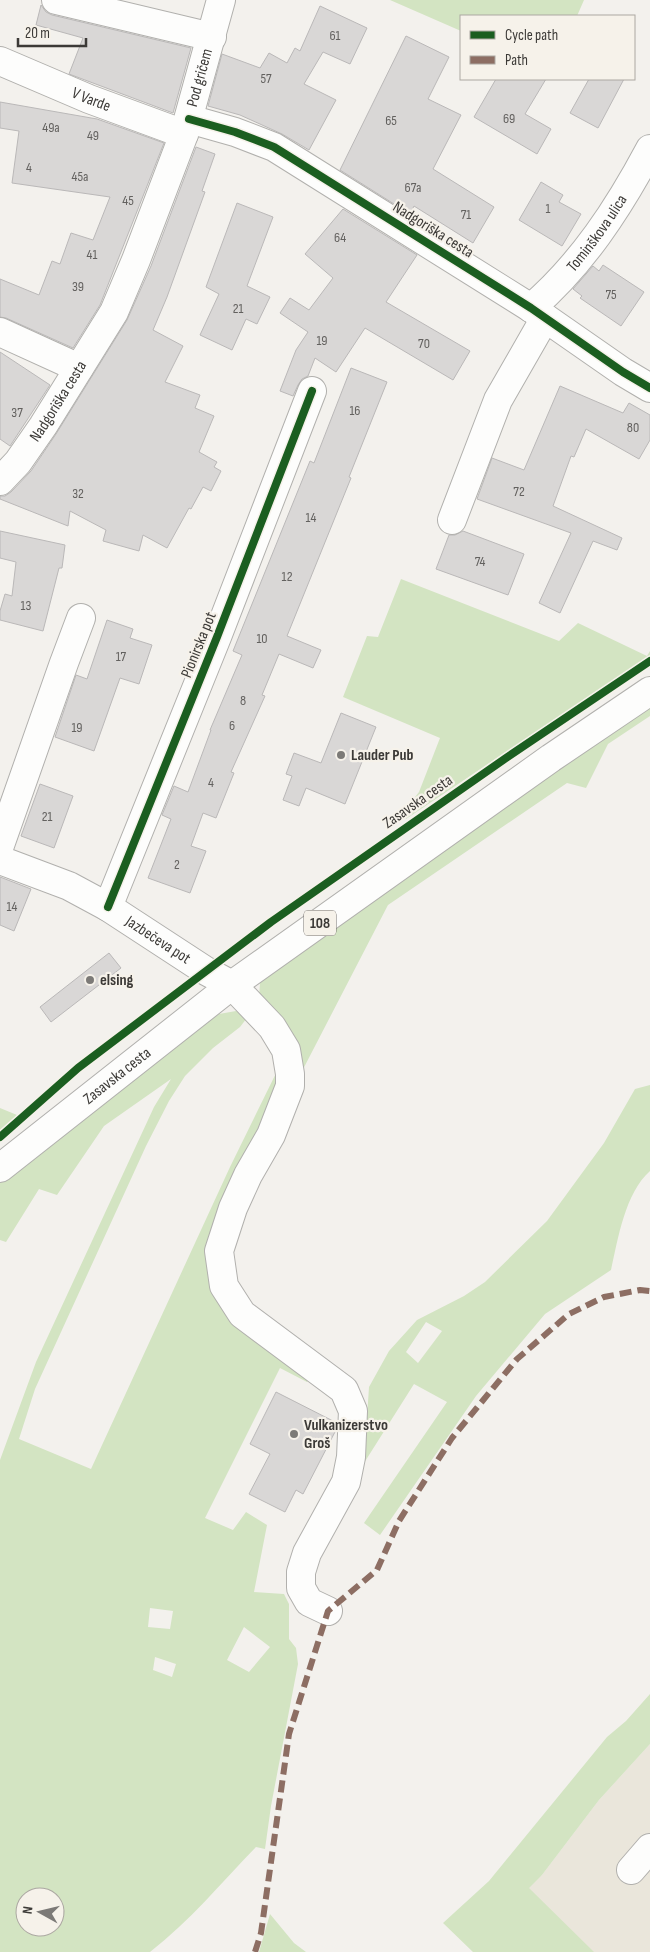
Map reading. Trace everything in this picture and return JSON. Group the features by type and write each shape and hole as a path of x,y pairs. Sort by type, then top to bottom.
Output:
{"street":[{"name":"Pod gričem","path":"56,0 212,37"},
{"name":"Pod gričem","path":"187,126 222,0"},
{"name":"V Varde","path":"0,61 89,99 187,126"},
{"name":"Nadgoriška cesta","path":"0,481 18,462 43,426 114,312 187,126 235,132 274,147 538,313 623,372 650,388"},
{"name":"Tominškova ulica","path":"538,313 556,287 587,251 628,191 650,149"},
{"path":"452,520 498,400 538,313"},
{"path":"0,332 79,368"},
{"name":"Pionirska pot","path":"108,908 312,392"},
{"path":"0,844 61,671 82,618"},
{"name":"Zasavska cesta","path":"0,1168 232,985 551,758 650,691"},
{"name":"Jazbečeva pot","path":"0,860 69,886 108,908 206,971 232,985 272,1027 286,1050 290,1086 271,1135 248,1175 224,1230 219,1251 224,1286 242,1314 344,1390 354,1411 351,1457 346,1482 307,1553 301,1572 301,1588 309,1602 328,1611"},
{"path":"631,1870 650,1848"}],"shaded area":[{"path":"650,1744 650,1952 593,1952 528,1888 542,1875 599,1800"}],"green space":[{"path":"390,0 584,0 577,15 460,15 460,31"},
{"path":"401,579 559,641 578,623 647,656 650,651 650,655 406,819 398,819 419,792 440,738 343,697 367,636 378,637"},
{"path":"650,705 650,716 608,744 586,788 567,783 388,905 299,1077 259,998 260,983 269,972"},
{"path":"236,1011 250,1014 240,1027 213,1048 185,1076 169,1101 146,1146 35,1389 19,1439 91,1469 230,1167 283,1059 284,1067 214,1263 309,1379 307,1382 280,1368 205,1518 233,1530 246,1512 267,1525 254,1592 284,1594 289,1604 289,1639 296,1648 298,1664 271,1806 265,1849 256,1847 192,1915 150,1952 0,1952 0,1460 36,1362 154,1107 171,1079 104,1126 57,1195 39,1189 6,1242 0,1240 0,1183 194,1030 219,1014","holes":["150,1608 173,1611 170,1629 148,1627","244,1627 270,1647 249,1672 227,1660","155,1657 176,1664 172,1677 153,1670"]},
{"path":"650,1085 650,1171 634,1191 624,1217 611,1270 545,1314 476,1396 380,1535 364,1523 447,1402 414,1384 364,1463 369,1387 389,1351 417,1320 464,1296 485,1282 547,1221 604,1143 635,1089","holes":["426,1322 442,1331 418,1363 406,1352"]},
{"path":"0,1108 17,1115 0,1130"},
{"path":"650,1694 650,1744 599,1800 542,1875 529,1888 594,1952 473,1952 443,1923 489,1881 607,1737 626,1721"},
{"path":"270,1914 294,1943 306,1952 259,1952"}],"building":[{"path":"41,5 46,12 52,15 191,48 173,113 69,74 83,38 36,25"},
{"path":"320,6 367,28 350,64 323,52 304,84 336,100 309,150 282,134 240,115 208,106 222,54 260,68 269,53 287,63 295,48 300,51"},
{"path":"406,36 449,57 428,99 461,115 433,169 494,207 473,243 414,206 410,214 340,170"},
{"path":"495,80 545,80 525,114 551,129 537,154 474,117"},
{"path":"588,80 623,80 598,128 570,113"},
{"path":"0,102 97,119 164,143 100,305 73,348 0,317 0,279 39,295 52,261 60,264 71,233 93,240 110,197 12,183 19,131 0,128"},
{"path":"196,147 215,154 202,191 205,192 153,330 183,346 165,382 200,395 195,408 214,416 199,452 217,462 214,467 221,471 211,491 203,487 167,548 143,535 139,551 103,541 106,530 70,511 68,526 0,499 0,496 5,496 11,492 31,471 127,320 151,266"},
{"path":"541,182 563,195 559,202 581,214 562,246 519,220"},
{"path":"237,203 273,217 247,286 270,297 257,324 246,319 232,350 200,335 219,294 206,287"},
{"path":"343,209 417,255 386,302 470,351 453,380 365,328 336,372 315,358 308,376 302,379 293,396 280,391 296,350 308,332 280,313 290,298 309,310 333,278 305,254"},
{"path":"603,265 644,292 621,326 580,298 582,296 573,289 593,266 599,271"},
{"path":"0,352 50,385 10,446 0,439"},
{"path":"351,368 387,382 349,477 351,478 287,636 321,650 313,668 279,654 262,695 265,696 231,772 234,773 216,818 203,813 191,846 206,851 190,893 148,878 171,819 162,815 174,786 188,792 210,730 242,655 233,651 310,461 314,463"},
{"path":"560,386 623,413 629,403 650,415 650,440 639,459 586,429 574,457 571,456 553,506 622,538 617,550 593,541 560,613 539,603 571,533 477,499 492,458 524,470"},
{"path":"0,531 65,545 62,568 59,568 43,631 0,620 0,611 5,594 12,596 16,562 0,558"},
{"path":"463,531 524,554 508,595 436,569 449,535 455,535"},
{"path":"107,620 133,629 130,638 152,645 139,684 120,678 94,751 55,737 76,675 87,679"},
{"name":"Lauder Pub","path":"341,713 376,727 345,804 306,788 299,806 283,800 292,776 286,774 294,753 321,763"},
{"path":"40,784 73,796 54,848 21,836"},
{"path":"0,877 31,889 14,931 0,925"},
{"name":"elsing","path":"109,953 121,968 51,1022 40,1007"},
{"name":"Vulkanizerstvo Groš","path":"276,1392 337,1423 337,1428 303,1494 296,1490 285,1512 249,1494 270,1454 250,1444"}],"marked path":[{"path":"255,1952 261,1933 289,1734 328,1611 377,1570 399,1521 452,1438 517,1359 569,1314 604,1297 640,1290 650,1291"}],"cycle path":[{"path":"189,119 235,132 274,147 531,308 623,372 650,388"},
{"path":"108,907 217,637 312,391"},
{"path":"0,1137 78,1068 271,922 506,758 650,661"}],"place":[{"name":"Lauder Pub","path":"341,755"},
{"name":"elsing","path":"90,980"},
{"name":"Vulkanizerstvo Groš","path":"294,1434"}]}
